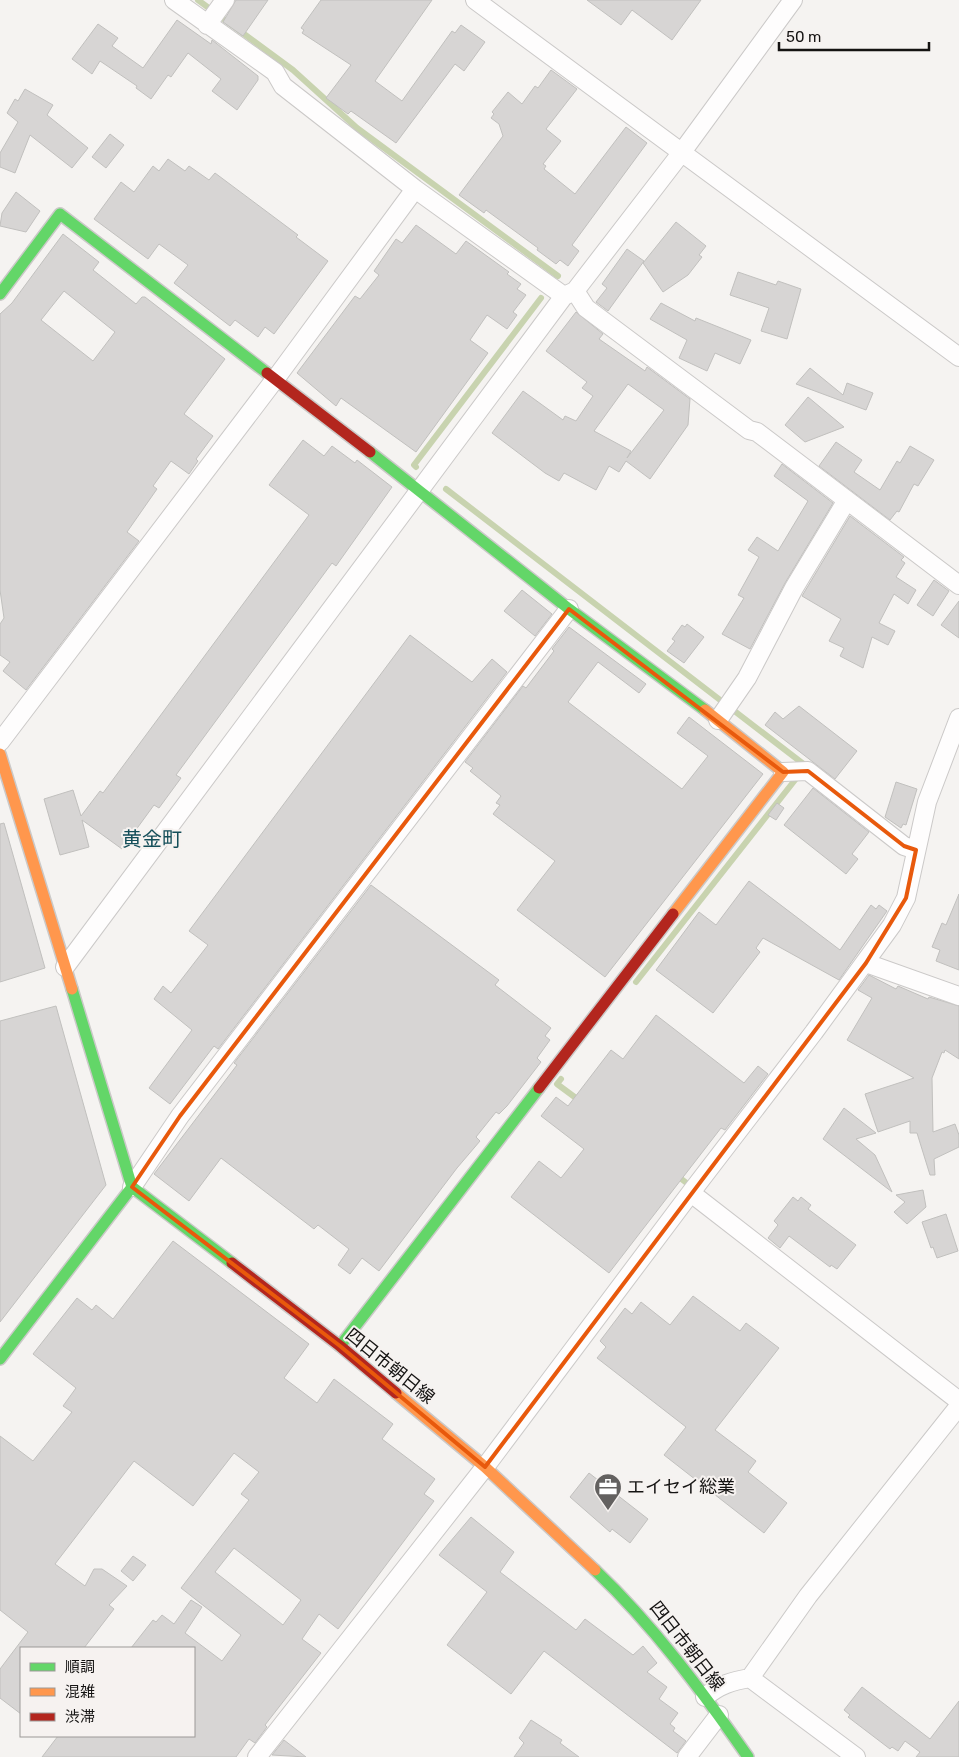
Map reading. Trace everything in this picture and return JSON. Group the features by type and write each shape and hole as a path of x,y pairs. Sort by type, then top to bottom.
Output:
{"street":[{"path":"174,0 216,13 275,72 283,86 415,189 570,294 586,308 959,585"},
{"path":"475,0 959,357"},
{"path":"65,967 570,294 682,152 793,0"},
{"path":"0,742 276,378 415,189"},
{"path":"0,294 60,214 276,378 568,609 724,711 794,771 904,846 916,850"},
{"path":"724,711 746,678 794,588 847,500"},
{"path":"0,1359 132,1187 180,1116 568,609"},
{"path":"257,1757 486,1467 866,963 892,925 906,898 927,802 959,718"},
{"path":"0,754 2,772 65,967 132,1187"},
{"path":"340,1346 794,771"},
{"path":"866,963 959,996"},
{"name":"四日市朝日線","path":"132,1187 340,1346 486,1467 631,1604 719,1715 748,1757"},
{"path":"694,1189 959,1401"},
{"path":"705,1697 723,1685 750,1678 808,1596 959,1406"},
{"path":"750,1678 856,1757"},
{"path":"687,1757 719,1715"}],"highlighted area":[{"path":"569,609 783,772 808,771 904,846 916,850 906,898 866,963 485,1467 340,1346 132,1187 180,1116"}],"building":[{"path":"236,0 268,0 243,36 223,22"},
{"path":"321,0 432,0 375,81 402,101 452,31 455,33 461,25 485,42 464,71 455,64 396,143 351,111 348,114 326,98 351,65 302,33 304,30 301,28"},
{"path":"587,0 701,0 672,40 632,10 621,25"},
{"path":"177,20 211,44 212,40 258,76 258,80 237,110 212,91 221,79 188,53 171,77 168,75 151,99 136,88 137,86 100,61 92,74 72,59 98,24 118,38 112,46 143,68"},
{"path":"551,70 577,89 546,129 561,141 543,164 546,166 544,169 575,194 626,127 647,143 572,245 579,251 568,266 560,260 556,264 537,250 538,248 486,210 484,213 459,195 503,136 499,124 491,118 494,114 492,112 508,92 522,104 535,86 538,88"},
{"path":"25,89 53,105 47,115 88,148 72,168 30,135 15,173 0,167 0,153 18,122 7,113 15,99 18,101"},
{"path":"110,134 124,145 106,168 92,157"},
{"path":"168,159 185,171 189,166 209,180 215,173 298,235 296,237 328,261 274,334 265,327 258,337 235,320 230,326 174,283 188,265 159,244 148,259 94,219 121,182 134,192 153,166 159,171"},
{"path":"16,192 40,211 26,232 0,226 2,213"},
{"path":"676,222 706,246 699,255 702,257 688,275 663,292 643,263"},
{"path":"416,225 456,254 466,241 509,272 507,274 521,284 517,289 526,295 513,312 517,315 507,329 487,315 470,340 488,353 416,452 341,398 336,406 297,373 355,296 360,299 379,275 374,271 396,239 402,243"},
{"path":"63,234 99,262 93,270 136,304 142,297 145,297 225,359 184,414 213,436 196,459 198,461 189,474 171,461 153,486 157,489 127,532 139,541 26,690 3,671 10,662 0,655 0,624 4,618 0,590 0,314 12,303","holes":["64,291 115,332 93,361 41,320"]},
{"path":"627,249 644,261 608,311 596,302 607,288 602,284"},
{"path":"738,272 776,285 778,281 801,289 787,339 761,331 769,308 730,295"},
{"path":"661,303 695,321 696,318 751,340 740,364 715,353 707,371 679,358 687,340 650,319"},
{"path":"576,312 603,334 599,339 645,371 647,367 690,399 688,425 650,479 626,461 619,472 609,466 596,490 564,473 559,481 545,473 492,433 523,391 563,420 565,416 576,421 593,396 582,388 587,382 546,351","holes":["628,384 664,410 627,458 631,451 594,431"]},
{"path":"810,368 843,395 847,383 873,393 866,410 796,384"},
{"path":"808,397 844,427 805,442 785,425"},
{"path":"303,440 324,456 332,446 355,463 357,460 392,487 336,566 332,563 176,775 181,778 159,808 154,805 122,849 82,820 89,847 60,855 44,799 73,790 81,816 100,791 103,793 309,515 269,485"},
{"path":"836,442 862,460 854,472 880,490 897,461 900,463 910,446 934,460 918,486 914,484 899,512 897,511 890,520 819,466"},
{"path":"782,464 833,503 785,583 750,649 722,634 744,598 738,595 759,557 748,550 757,537 778,551 808,501 774,476"},
{"path":"850,516 904,557 901,560 905,563 896,577 916,590 908,604 894,594 879,623 895,631 888,645 872,637 863,668 840,656 844,648 829,641 841,619 802,596"},
{"path":"934,580 949,591 933,616 917,605"},
{"path":"522,590 552,614 535,636 504,611"},
{"path":"959,601 959,638 941,625"},
{"path":"687,624 704,637 684,663 667,651 675,641 672,639 682,625 685,627"},
{"path":"569,627 646,684 639,693 598,662 568,702 682,789 708,756 677,733 689,717 763,774 605,977 517,910 555,861 493,814 500,805 496,803 501,796 470,771 473,768 465,762 523,686 526,688 554,651 552,649"},
{"path":"410,635 472,682 492,659 507,672 218,1049 214,1046 170,1104 149,1088 192,1030 154,999 163,986 171,993 208,945 189,931"},
{"path":"799,706 857,751 835,779 765,725 775,712 783,719"},
{"path":"896,782 917,789 906,825 903,824 901,828 885,817"},
{"path":"813,788 869,832 852,854 858,859 846,874 784,825"},
{"path":"777,803 784,808 776,820 768,815"},
{"path":"4,823 45,968 0,982 0,824"},
{"path":"749,881 840,950 871,905 876,909 879,905 887,911 839,980 763,938 756,948 760,952 713,1013 656,970 699,912 716,925"},
{"path":"371,885 499,980 495,985 551,1028 545,1036 550,1040 537,1058 541,1062 507,1106 499,1114 496,1112 476,1137 480,1141 457,1168 379,1271 362,1258 350,1274 338,1265 349,1249 318,1225 314,1229 221,1158 189,1201 154,1174 237,1065 234,1063"},
{"path":"959,894 959,970 936,961 940,950 932,947 942,923 946,925"},
{"path":"869,975 896,989 898,986 928,999 929,997 959,1006 959,1059 945,1050 944,1053 942,1052 932,1078 933,1132 955,1124 959,1135 959,1147 934,1159 935,1175 930,1175 917,1133 910,1133 910,1121 878,1132 865,1094 914,1078 847,1040 872,998 858,990"},
{"path":"56,1006 106,1185 0,1322 0,1021"},
{"path":"656,1015 744,1083 758,1066 768,1074 725,1130 721,1128 609,1273 511,1197 539,1161 561,1178 584,1149 541,1116 556,1097 568,1106 611,1050 623,1059"},
{"path":"844,1108 876,1133 856,1139 875,1155 892,1192 823,1139"},
{"path":"923,1190 926,1207 907,1224 894,1212 905,1202 896,1195"},
{"path":"793,1197 798,1201 801,1197 811,1205 808,1209 856,1245 837,1269 831,1265 830,1267 789,1236 780,1248 768,1238 778,1225 774,1221"},
{"path":"946,1214 958,1251 937,1258 933,1247 931,1248 922,1222"},
{"path":"173,1241 309,1344 284,1378 317,1403 334,1379 393,1424 382,1439 435,1479 424,1494 434,1501 338,1629 319,1614 302,1639 321,1653 265,1725 267,1727 255,1743 249,1739 236,1757 42,1757 57,1737 195,1737 195,1647 132,1647 153,1620 156,1622 162,1615 174,1624 191,1600 202,1607 185,1633 222,1661 241,1635 181,1588 249,1500 241,1494 259,1472 234,1453 193,1506 134,1461 55,1564 85,1586 94,1569 102,1569 127,1586 109,1605 114,1609 85,1647 20,1647 20,1713 0,1698 0,1669 28,1632 0,1610 0,1436 33,1461 72,1412 63,1406 76,1388 33,1354 77,1298 92,1310 96,1305 113,1319","holes":["234,1548 301,1600 283,1625 215,1572"]},
{"path":"693,1296 740,1331 746,1323 779,1348 715,1430 756,1461 748,1472 787,1503 764,1533 664,1455 686,1427 597,1358 606,1347 600,1341 625,1308 632,1314 641,1302 670,1325"},
{"path":"589,1473 648,1519 630,1543 612,1529 610,1532 570,1497"},
{"path":"471,1517 514,1552 500,1572 576,1630 585,1619 633,1655 643,1646 657,1663 647,1672 667,1687 659,1699 678,1713 670,1724 675,1728 673,1731 686,1741 677,1753 544,1651 511,1694 447,1645 487,1592 439,1555"},
{"path":"133,1556 146,1565 133,1581 121,1571"},
{"path":"862,1687 930,1739 959,1701 959,1757 916,1757 920,1752 905,1741 898,1751 892,1747 890,1749 848,1717 850,1715 844,1710"},
{"path":"531,1720 562,1740 560,1743 579,1757 514,1757 524,1743 519,1738"},
{"path":"284,1740 306,1757 272,1755"}],"waterway":[{"path":"198,0 293,70 357,128 558,276"},
{"path":"416,467 414,465 541,298"},
{"path":"446,489 806,766 636,982"},
{"path":"561,1079 557,1084 580,1101"},
{"path":"675,1174 693,1188"}],"traffic: fast":[{"path":"0,294 60,214 267,373"},
{"path":"370,452 569,609 705,710"},
{"path":"72,989 132,1187"},
{"path":"340,1346 539,1088"},
{"path":"0,1359 132,1187 232,1263"},
{"path":"595,1570 637,1613 676,1659 748,1757"}],"traffic: slow":[{"path":"673,914 783,772 705,710"},
{"path":"0,754 72,989"},
{"path":"396,1393 485,1467 595,1570"}],"traffic: jam":[{"path":"267,373 370,452"},
{"path":"539,1088 673,914"},
{"path":"232,1263 340,1346 396,1393"}],"place":[{"name":"エイセイ総業","path":"608,1511"}],"district":[{"name":"黄金町","path":"152,839"}]}
